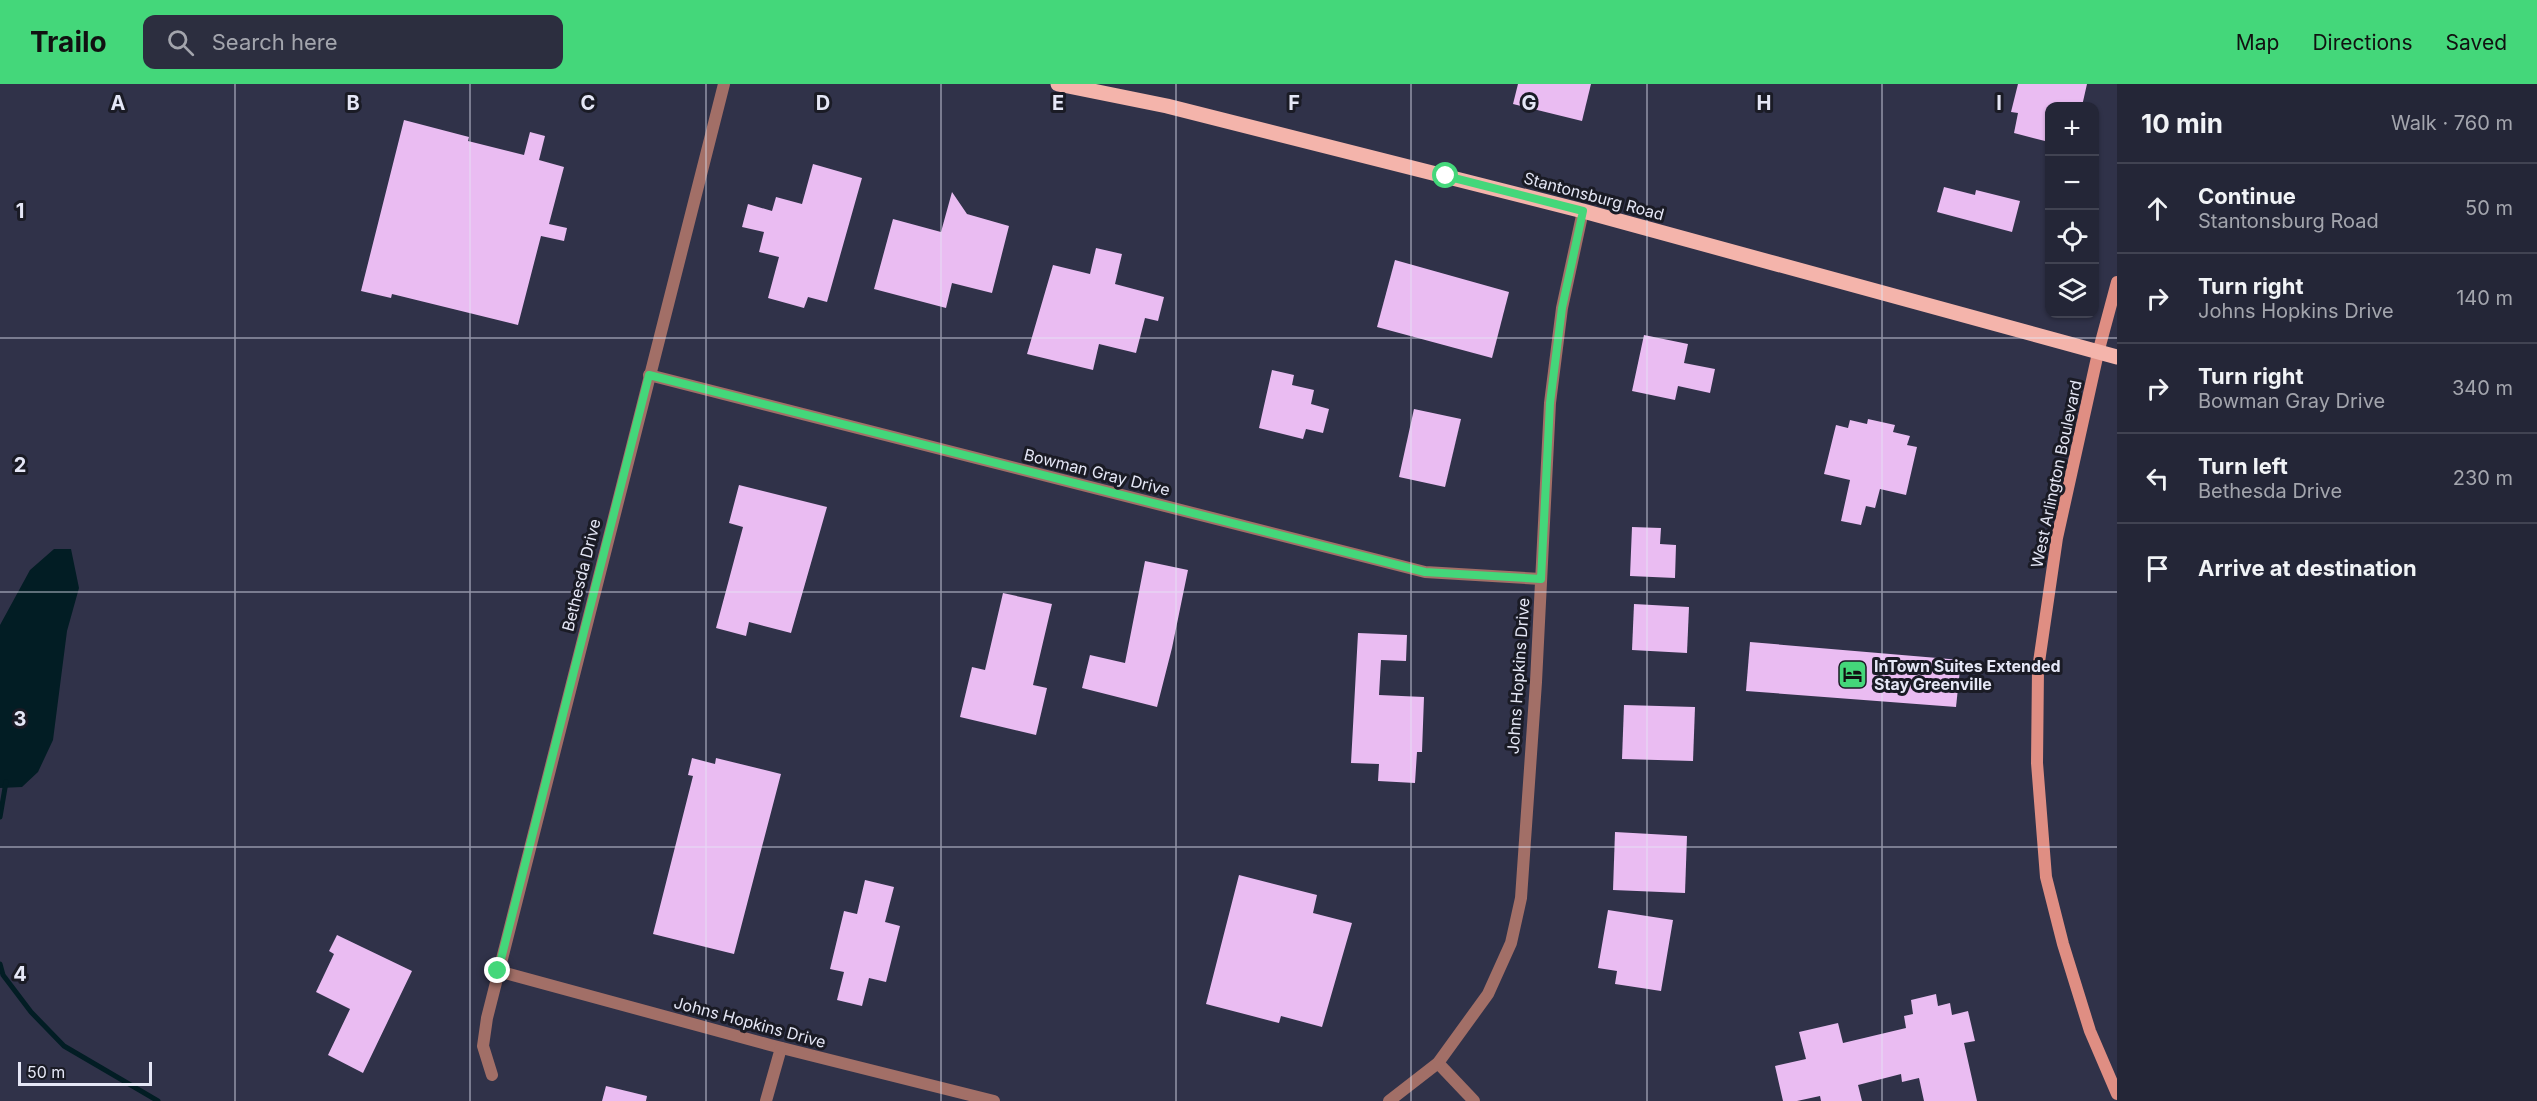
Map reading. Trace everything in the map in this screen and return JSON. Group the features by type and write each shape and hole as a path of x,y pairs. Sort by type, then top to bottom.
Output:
{"main road":[{"name":"Stantonsburg Road","path":"1058,84 1167,106 1583,211 2117,357"},
{"name":"West Arlington Boulevard","path":"2117,282 2098,353 2057,538 2038,669 2037,763 2049,887 2063,944 2090,1031 2117,1094"}],"street":[{"name":"Bethesda Drive","path":"492,1075 483,1046 498,971 724,84"},
{"name":"Johns Hopkins Drive","path":"1389,1101 1438,1063 1488,994 1511,943 1521,898 1550,403 1562,308 1583,211"},
{"name":"Bowman Gray Drive","path":"649,375 1425,572 1541,579"},
{"name":"Johns Hopkins Drive","path":"498,971 781,1048 994,1101"},
{"path":"766,1101 781,1048"},
{"path":"1438,1063 1474,1101"}],"water":[{"path":"54,549 71,549 79,588 67,631 53,740 38,772 22,787 0,788 0,625 30,570"}],"building":[{"path":"1518,84 1591,84 1582,121 1513,104"},
{"path":"2018,84 2087,84 2083,102 2045,102 2045,141 2014,133 2018,113 2011,112"},
{"path":"404,120 469,137 468,141 524,155 530,132 545,136 539,160 564,167 549,224 567,228 564,241 541,236 518,325 392,294 391,298 361,291"},
{"path":"813,164 862,178 827,302 808,297 804,308 768,298 779,257 759,252 764,232 742,227 748,204 772,211 776,197 802,204"},
{"path":"1944,187 1975,195 1976,190 2020,201 2012,232 1937,212"},
{"path":"952,192 967,214 1009,226 992,293 952,283 946,308 874,289 893,219 941,232"},
{"path":"1096,248 1122,254 1115,284 1164,297 1158,321 1145,318 1136,353 1099,344 1093,370 1027,354 1053,265 1090,274"},
{"path":"1395,260 1509,292 1492,358 1377,327"},
{"path":"1644,335 1688,344 1684,363 1715,369 1710,393 1678,386 1675,400 1632,391"},
{"path":"1272,370 1294,375 1292,385 1314,390 1311,404 1329,409 1323,433 1306,429 1303,439 1259,428"},
{"path":"1414,409 1461,419 1445,487 1399,477"},
{"path":"1868,419 1895,425 1893,432 1910,436 1907,445 1917,447 1906,495 1880,489 1875,508 1866,506 1861,525 1841,521 1850,480 1824,474 1836,425 1848,428 1850,420 1867,424"},
{"path":"739,485 827,507 791,633 749,622 746,636 716,628 743,527 729,523"},
{"path":"1632,527 1661,528 1660,544 1676,545 1675,578 1630,576"},
{"path":"1145,561 1188,570 1157,707 1082,688 1090,655 1125,663"},
{"path":"1003,593 1052,604 1033,685 1047,688 1036,735 960,717 972,667 985,670"},
{"path":"1634,604 1689,607 1687,653 1632,650"},
{"path":"1358,633 1407,635 1406,661 1381,660 1379,695 1424,697 1422,752 1417,752 1415,783 1378,781 1379,764 1351,763"},
{"name":"InTown Suites Extended Stay Greenville","path":"1750,642 1961,660 1956,707 1746,691"},
{"path":"1624,705 1695,707 1693,761 1622,759"},
{"path":"692,758 715,764 716,758 781,774 734,954 653,934 693,776 688,775"},
{"path":"1615,832 1687,836 1685,893 1613,890"},
{"path":"1239,875 1317,895 1313,913 1352,923 1322,1027 1281,1016 1279,1023 1206,1004"},
{"path":"865,880 894,887 885,922 900,926 886,982 869,978 862,1006 837,1000 844,972 830,969 844,911 857,914"},
{"path":"1608,910 1673,920 1661,991 1615,984 1617,971 1598,968"},
{"path":"337,935 412,971 363,1073 328,1055 350,1009 316,992 334,954 329,951"},
{"path":"1936,994 1938,1006 1950,1003 1952,1015 1968,1011 1975,1041 1964,1043 1977,1101 1924,1101 1919,1078 1902,1082 1901,1074 1858,1085 1862,1101 1821,1101 1820,1096 1797,1101 1783,1101 1775,1066 1806,1059 1799,1032 1838,1023 1843,1043 1906,1028 1904,1016 1913,1014 1911,1000"},
{"path":"606,1086 647,1096 646,1101 602,1101"}],"waterway":[{"path":"0,817 6,782"},
{"path":"0,964 3,975 31,1012 64,1046 158,1101"}],"place":[{"name":"InTown Suites Extended Stay Greenville","path":"1853,675"}],"route":[{"path":"498,971 649,375 1425,572 1541,579 1550,403 1562,308 1583,211 1446,176"}]}
